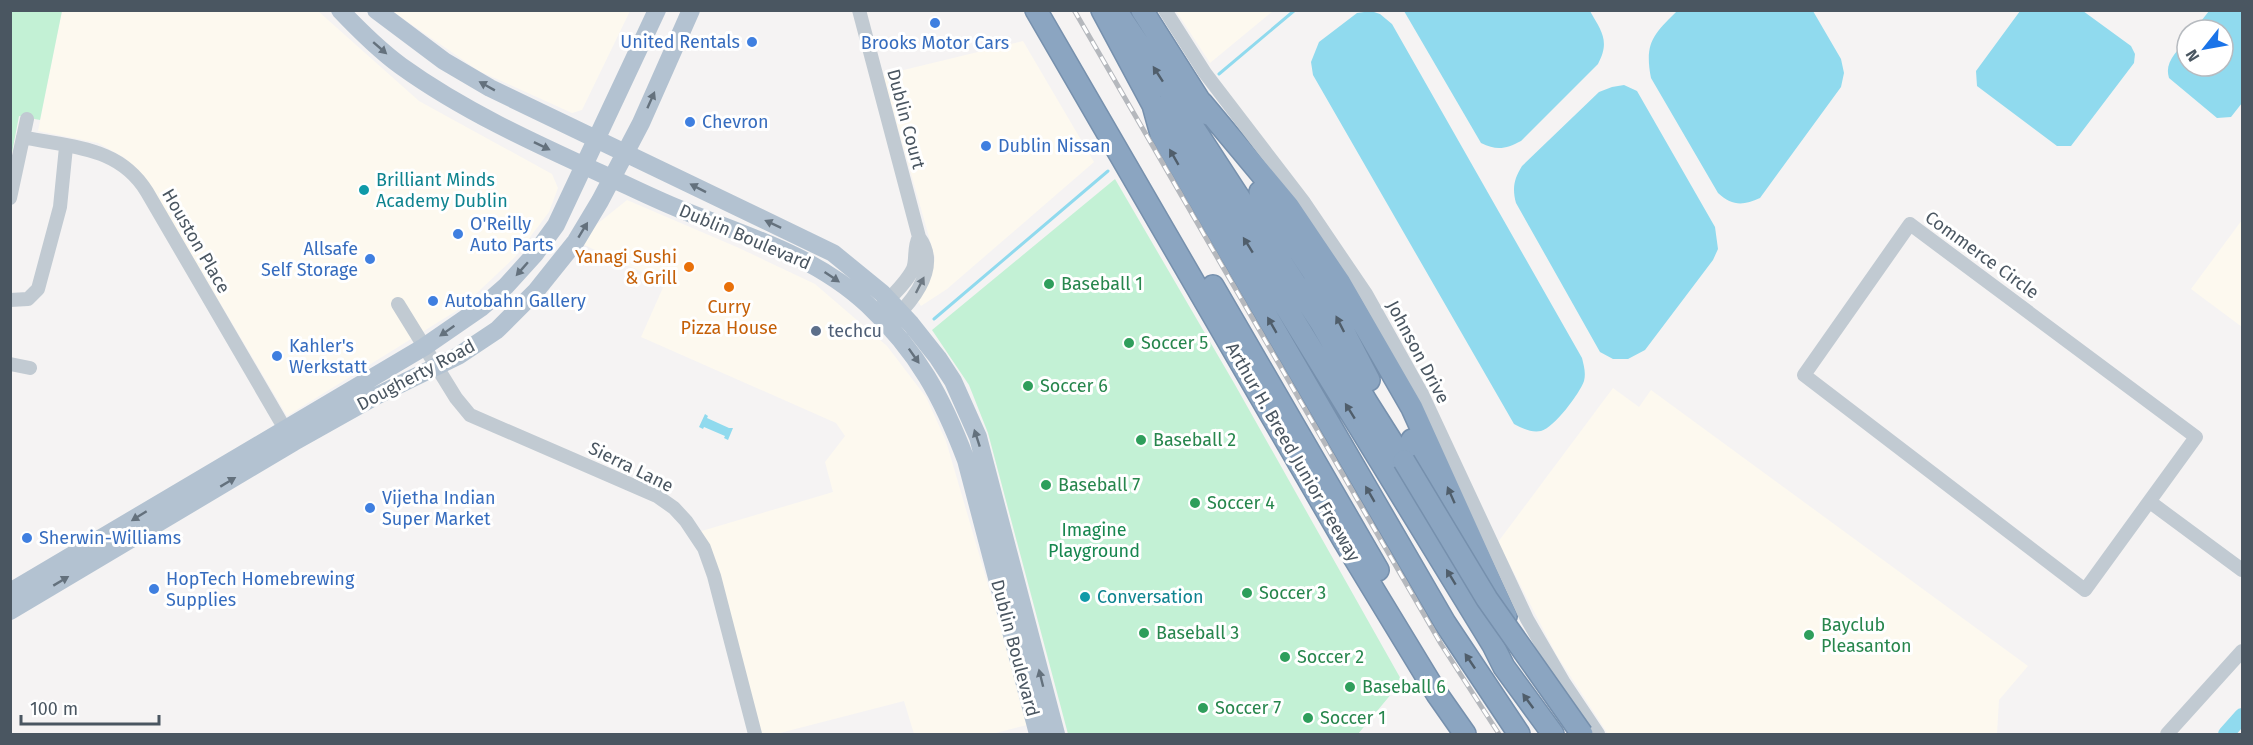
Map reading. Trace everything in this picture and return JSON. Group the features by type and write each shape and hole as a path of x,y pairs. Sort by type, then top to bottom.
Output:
{"highway":[{"name":"Arthur H. Breed Junior Freeway","path":"1036,10 1344,541 1437,694 1465,735"},
{"path":"1053,10 1406,619 1477,735"},
{"path":"1102,10 1153,105 1161,134 1445,623 1519,735"},
{"path":"1113,10 1146,55 1371,398"},
{"path":"1142,10 1314,272 1371,398 1404,461 1487,599 1582,735"},
{"path":"1202,103 1273,188 1314,242 1387,367 1399,383 1510,625 1530,665 1573,735"},
{"path":"1153,105 1175,126 1497,645"},
{"path":"1387,367 1432,492 1497,645 1504,667 1552,735"},
{"path":"1437,694 1439,707 1454,735"}],"main road":[{"name":"Dublin Boulevard","path":"340,10 399,64 447,97 585,166 685,212 784,250 888,312 938,358 962,399 978,437 1056,735"},
{"name":"Dublin Boulevard","path":"376,10 444,61 482,83 833,253 864,277 934,385 951,419 972,483 1038,735"},
{"name":"Dougherty Road","path":"10,592 424,347 494,297 516,275 556,225 598,140 657,10"},
{"name":"Dougherty Road","path":"10,611 376,396 458,356 484,339 513,315 576,241 626,152 691,10"},
{"path":"308,435 317,421 335,410 341,395"},
{"path":"156,525 170,507 199,490 202,478"},
{"path":"972,483 983,486 997,540 1006,543"}],"street":[{"name":"Dublin Court","path":"859,10 919,237 915,245 914,268 899,288 888,312"},
{"name":"Johnson Drive","path":"1165,10 1235,114 1304,201 1366,294 1422,394 1527,619 1564,683 1598,735"},
{"path":"10,198 27,119"},
{"name":"Houston Place","path":"23,137 106,155 131,171 142,185 285,429"},
{"path":"10,300 28,299 38,289 60,207 66,147"},
{"name":"Commerce Circle","path":"1910,224 2196,437 2150,502 2085,590 1804,375 1910,224"},
{"name":"Sierra Lane","path":"398,304 456,398 470,415 657,496 674,508 686,521 704,548 714,576 755,735"},
{"path":"10,364 30,368"},
{"path":"2150,502 2242,570"},
{"path":"2167,735 2242,651"}],"shaded area":[{"path":"62,11 318,11 419,101 552,174 558,188 549,212 515,257 461,308 287,416 164,208 125,158 98,143 38,131"},
{"path":"392,11 630,11 582,110 572,113 479,71"},
{"path":"1176,11 1273,11 1210,63"},
{"name":"Dublin Nissan","path":"1023,41 1094,162 947,289 921,306 917,300 935,258 883,75"},
{"path":"627,200 739,248 815,284 887,346 926,397 946,441 996,612 1035,723 992,734 914,734 904,701 776,734 755,734 695,533 833,492 825,462 845,436 836,423 641,337 665,283 576,241"},
{"path":"2242,220 2242,327 2191,289"},
{"path":"1613,388 1639,407 1651,390 2028,666 1999,700 1997,734 1608,734 1556,654 1498,542"}],"green space":[{"path":"11,11 62,11 40,120 19,116 11,158"},
{"name":"Imagine Playground","path":"1115,179 1234,383 1402,681 1358,734 1068,734 988,433 969,385 932,330"}],"water":[{"path":"1678,10 1813,11 1841,59 1844,73 1841,87 1760,198 1754,201 1733,202 1718,193 1651,78 1650,47 1657,33"},
{"path":"1371,11 1380,14 1392,24 1582,358 1585,375 1582,386 1553,424 1541,431 1530,431 1514,424 1313,75 1311,62 1319,42 1357,13"},
{"path":"1404,11 1590,11 1601,31 1604,49 1598,64 1521,141 1511,146 1497,148 1481,143"},
{"path":"2020,11 2083,11 2131,46 2135,54 2134,63 2071,146 2057,146 1977,86 1976,71"},
{"path":"2209,11 2242,11 2242,103 2231,117 2217,118 2169,78 2168,67 2175,54 2175,78 2235,78 2235,18 2203,18"},
{"path":"1624,85 1637,91 1715,227 1718,249 1713,260 1645,350 1628,359 1613,359 1600,352 1516,203 1514,188 1522,166 1599,92"},
{"path":"705,414 707,418 733,428 728,440 724,438 725,436 699,427"}],"waterway":[{"path":"1219,74 1295,10"},
{"path":"934,319 1108,171"},
{"path":"2226,734 2242,716"}],"railway":[{"path":"1074,10 1441,644 1499,734"}],"place":[{"name":"Brooks Motor Cars","path":"935,23"},
{"name":"United Rentals","path":"752,42"},
{"name":"Chevron","path":"690,122"},
{"name":"Dublin Nissan","path":"986,146"},
{"name":"Brilliant Minds Academy Dublin","path":"364,190"},
{"name":"O'Reilly Auto Parts","path":"458,234"},
{"name":"Allsafe Self Storage","path":"370,259"},
{"name":"Yanagi Sushi & Grill","path":"689,267"},
{"name":"Baseball 1","path":"1049,284"},
{"name":"Curry Pizza House","path":"729,287"},
{"name":"Autobahn Gallery","path":"433,301"},
{"name":"techcu","path":"816,331"},
{"name":"Soccer 5","path":"1129,343"},
{"name":"Kahler's Werkstatt","path":"277,356"},
{"name":"Soccer 6","path":"1028,386"},
{"name":"Baseball 2","path":"1141,440"},
{"name":"Baseball 7","path":"1046,485"},
{"name":"Soccer 4","path":"1195,503"},
{"name":"Vijetha Indian Super Market","path":"370,508"},
{"name":"Sherwin-Williams","path":"27,538"},
{"name":"HopTech Homebrewing Supplies","path":"154,589"},
{"name":"Soccer 3","path":"1247,593"},
{"name":"Conversation","path":"1085,597"},
{"name":"Baseball 3","path":"1144,633"},
{"name":"Bayclub Pleasanton","path":"1809,635"},
{"name":"Soccer 2","path":"1285,657"},
{"name":"Baseball 6","path":"1350,687"},
{"name":"Soccer 7","path":"1203,708"},
{"name":"Soccer 1","path":"1308,718"}]}
